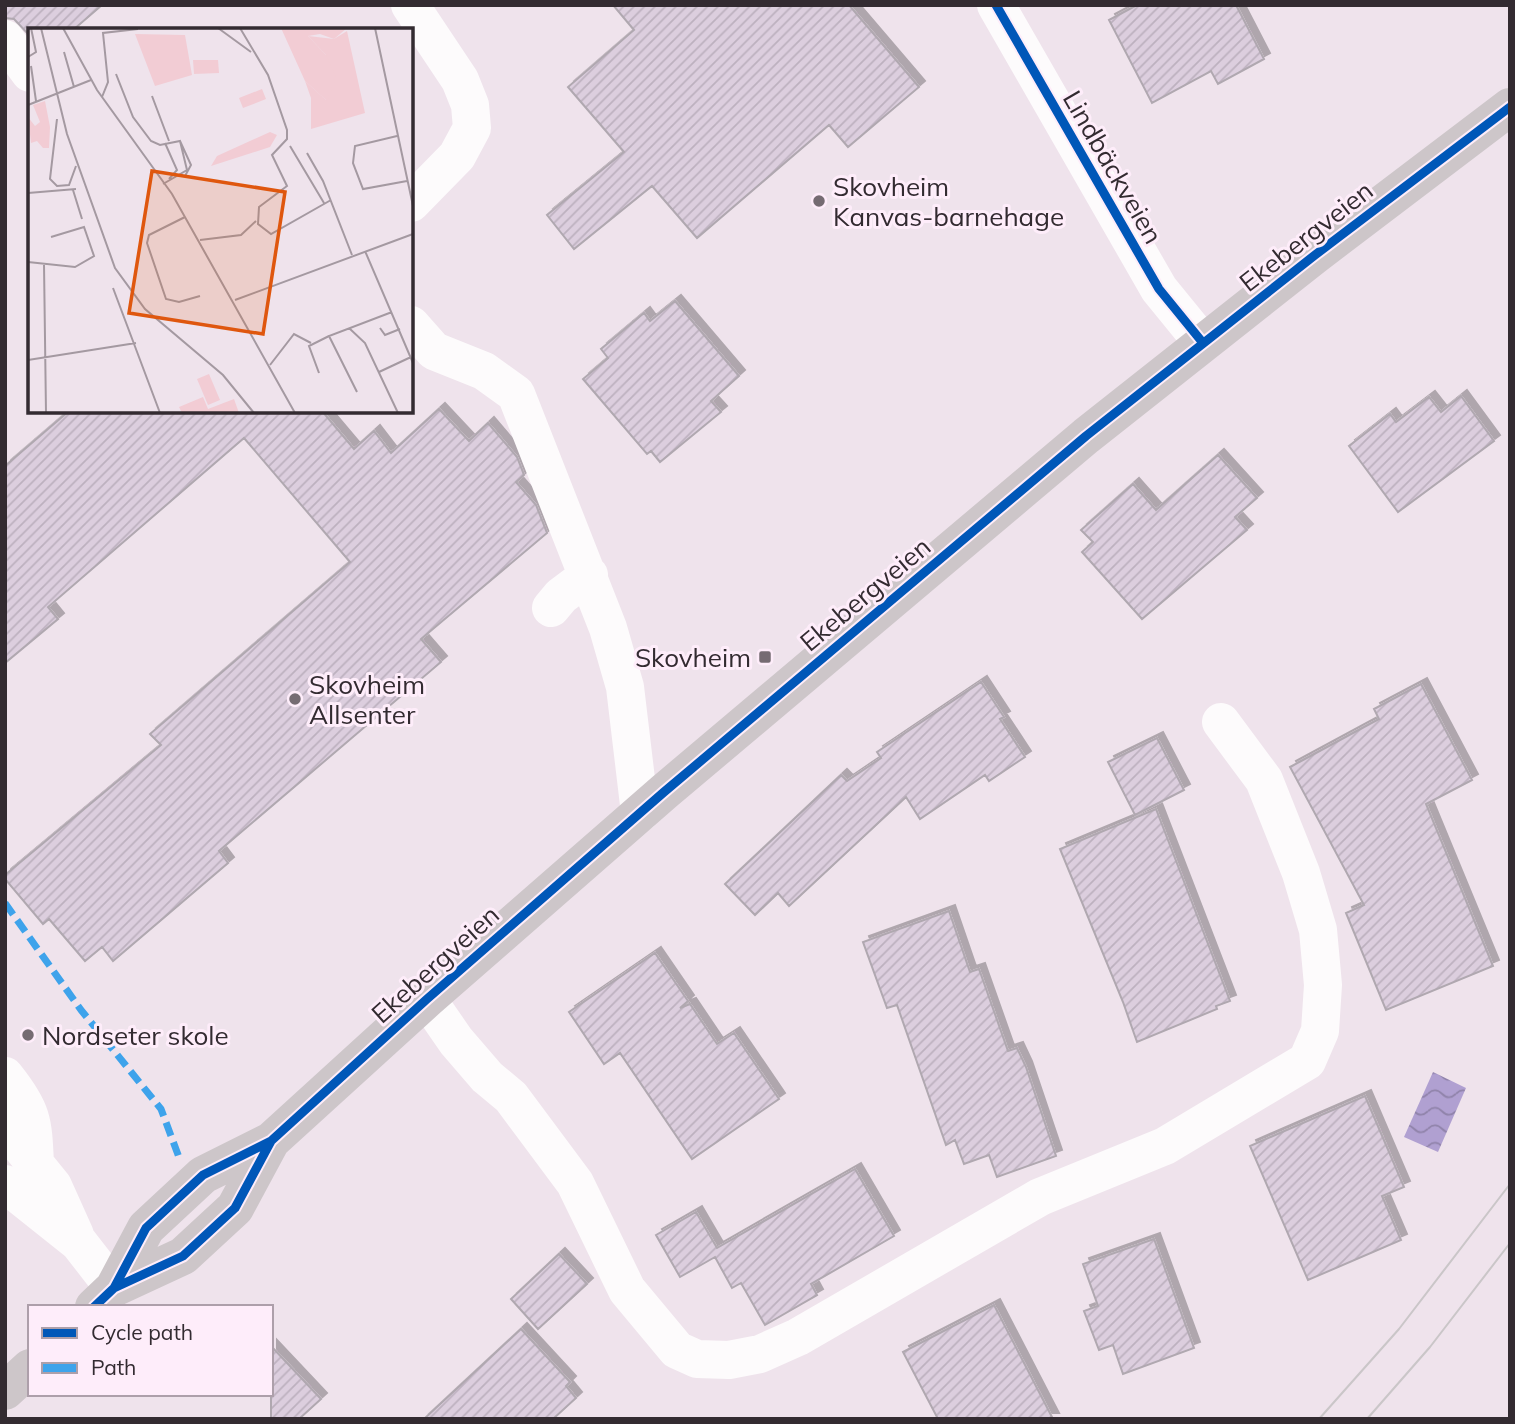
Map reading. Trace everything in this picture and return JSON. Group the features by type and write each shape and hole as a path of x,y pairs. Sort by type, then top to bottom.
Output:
{"main road":[{"name":"Ekebergveien","path":"104,1297 146,1228 203,1175 271,1141 426,999 640,813 1011,499 1203,343 1510,107"},
{"path":"5,1391 28,1370"}],"street":[{"path":"410,5 460,80 470,105 472,128 457,156 413,201"},
{"name":"Lindbäckveien","path":"996,5 1159,289 1203,343"},
{"path":"5,39 28,70"},
{"path":"413,326 434,351 484,371 516,394 608,628 625,687 640,813"},
{"path":"551,608 561,596 589,575"},
{"path":"426,999 487,1077 511,1097 575,1183 627,1290 677,1350 697,1359 729,1360 760,1354 798,1337 1040,1197 1165,1146 1307,1061 1320,1031 1323,985 1318,930 1300,873 1264,780 1221,722"},
{"path":"5,1076 30,1110 34,1124 20,1174"},
{"path":"5,1127 20,1174 79,1243 104,1297"}],"water":[{"path":"1433,1072 1466,1088 1438,1152 1404,1137"}],"building":[{"path":"5,5 102,5 75,28 28,28 28,34 14,19 5,18"},
{"path":"613,5 849,5 919,87 848,147 829,125 697,238 652,186 574,249 547,215 624,152 568,87 634,30"},
{"path":"1137,5 1236,5 1264,59 1218,84 1211,71 1152,103 1109,20"},
{"path":"675,301 739,376 711,401 721,412 660,462 651,451 647,454 583,379 608,358 601,349 644,313 650,321"},
{"path":"1461,396 1494,441 1398,512 1349,446 1390,414 1396,422 1429,397 1441,412"},
{"name":"Skovheim Allsenter","path":"439,409 469,441 488,423 517,457 524,475 516,482 536,505 547,533 421,639 441,662 219,851 228,863 113,961 102,947 85,961 49,919 43,924 5,879 5,875 161,745 150,734 350,562 244,438 48,607 58,619 5,663 5,466 67,413 324,413 354,449 374,431 391,453"},
{"path":"1218,455 1257,498 1235,517 1247,530 1142,619 1082,552 1093,542 1081,530 1133,484 1156,510"},
{"path":"981,682 1004,717 1000,719 1025,757 989,781 985,775 920,819 906,797 789,906 778,893 755,915 725,884 841,775 847,781 881,758 877,752"},
{"path":"1421,684 1472,780 1426,804 1493,966 1386,1010 1346,913 1364,905 1290,767 1379,719 1374,709"},
{"path":"1157,738 1184,790 1135,815 1108,762"},
{"path":"1156,809 1230,1001 1137,1042 1060,849"},
{"path":"949,911 970,972 979,969 1008,1051 1017,1048 1026,1067 1056,1156 997,1177 989,1155 964,1164 955,1140 946,1145 897,1005 887,1008 863,942"},
{"path":"655,953 688,1001 680,1008 690,1004 717,1044 734,1033 779,1099 692,1159 620,1053 604,1064 569,1012"},
{"path":"1365,1096 1404,1187 1382,1196 1401,1240 1308,1280 1250,1146"},
{"path":"855,1169 894,1236 811,1284 817,1295 765,1325 741,1283 732,1288 715,1257 680,1277 656,1235 696,1212 717,1248"},
{"path":"1154,1239 1194,1348 1123,1374 1113,1345 1099,1350 1084,1311 1098,1306 1083,1264"},
{"path":"559,1254 587,1284 538,1329 511,1299"},
{"path":"994,1305 1053,1419 938,1419 903,1352"},
{"path":"521,1329 570,1382 566,1386 576,1398 553,1419 424,1419"},
{"path":"273,1348 321,1399 299,1419 271,1419"}],"tram line":[{"path":"1319,1419 1399,1329 1510,1184"},
{"path":"1367,1419 1430,1347 1510,1243"}],"marked path":[{"path":"5,903 81,1010 161,1109 180,1160"}],"cycle path":[{"path":"996,5 1159,289 1203,343"},
{"path":"114,1288 146,1228 203,1175 271,1141 427,999 664,792 1086,436 1315,255 1510,107"},
{"path":"96,1305 114,1288 183,1256 235,1208 271,1141"}],"place":[{"name":"Skovheim Kanvas-barnehage","path":"819,201"},
{"name":"Skovheim","path":"765,657"},
{"name":"Skovheim Allsenter","path":"295,699"},
{"name":"Nordseter skole","path":"28,1035"}]}
